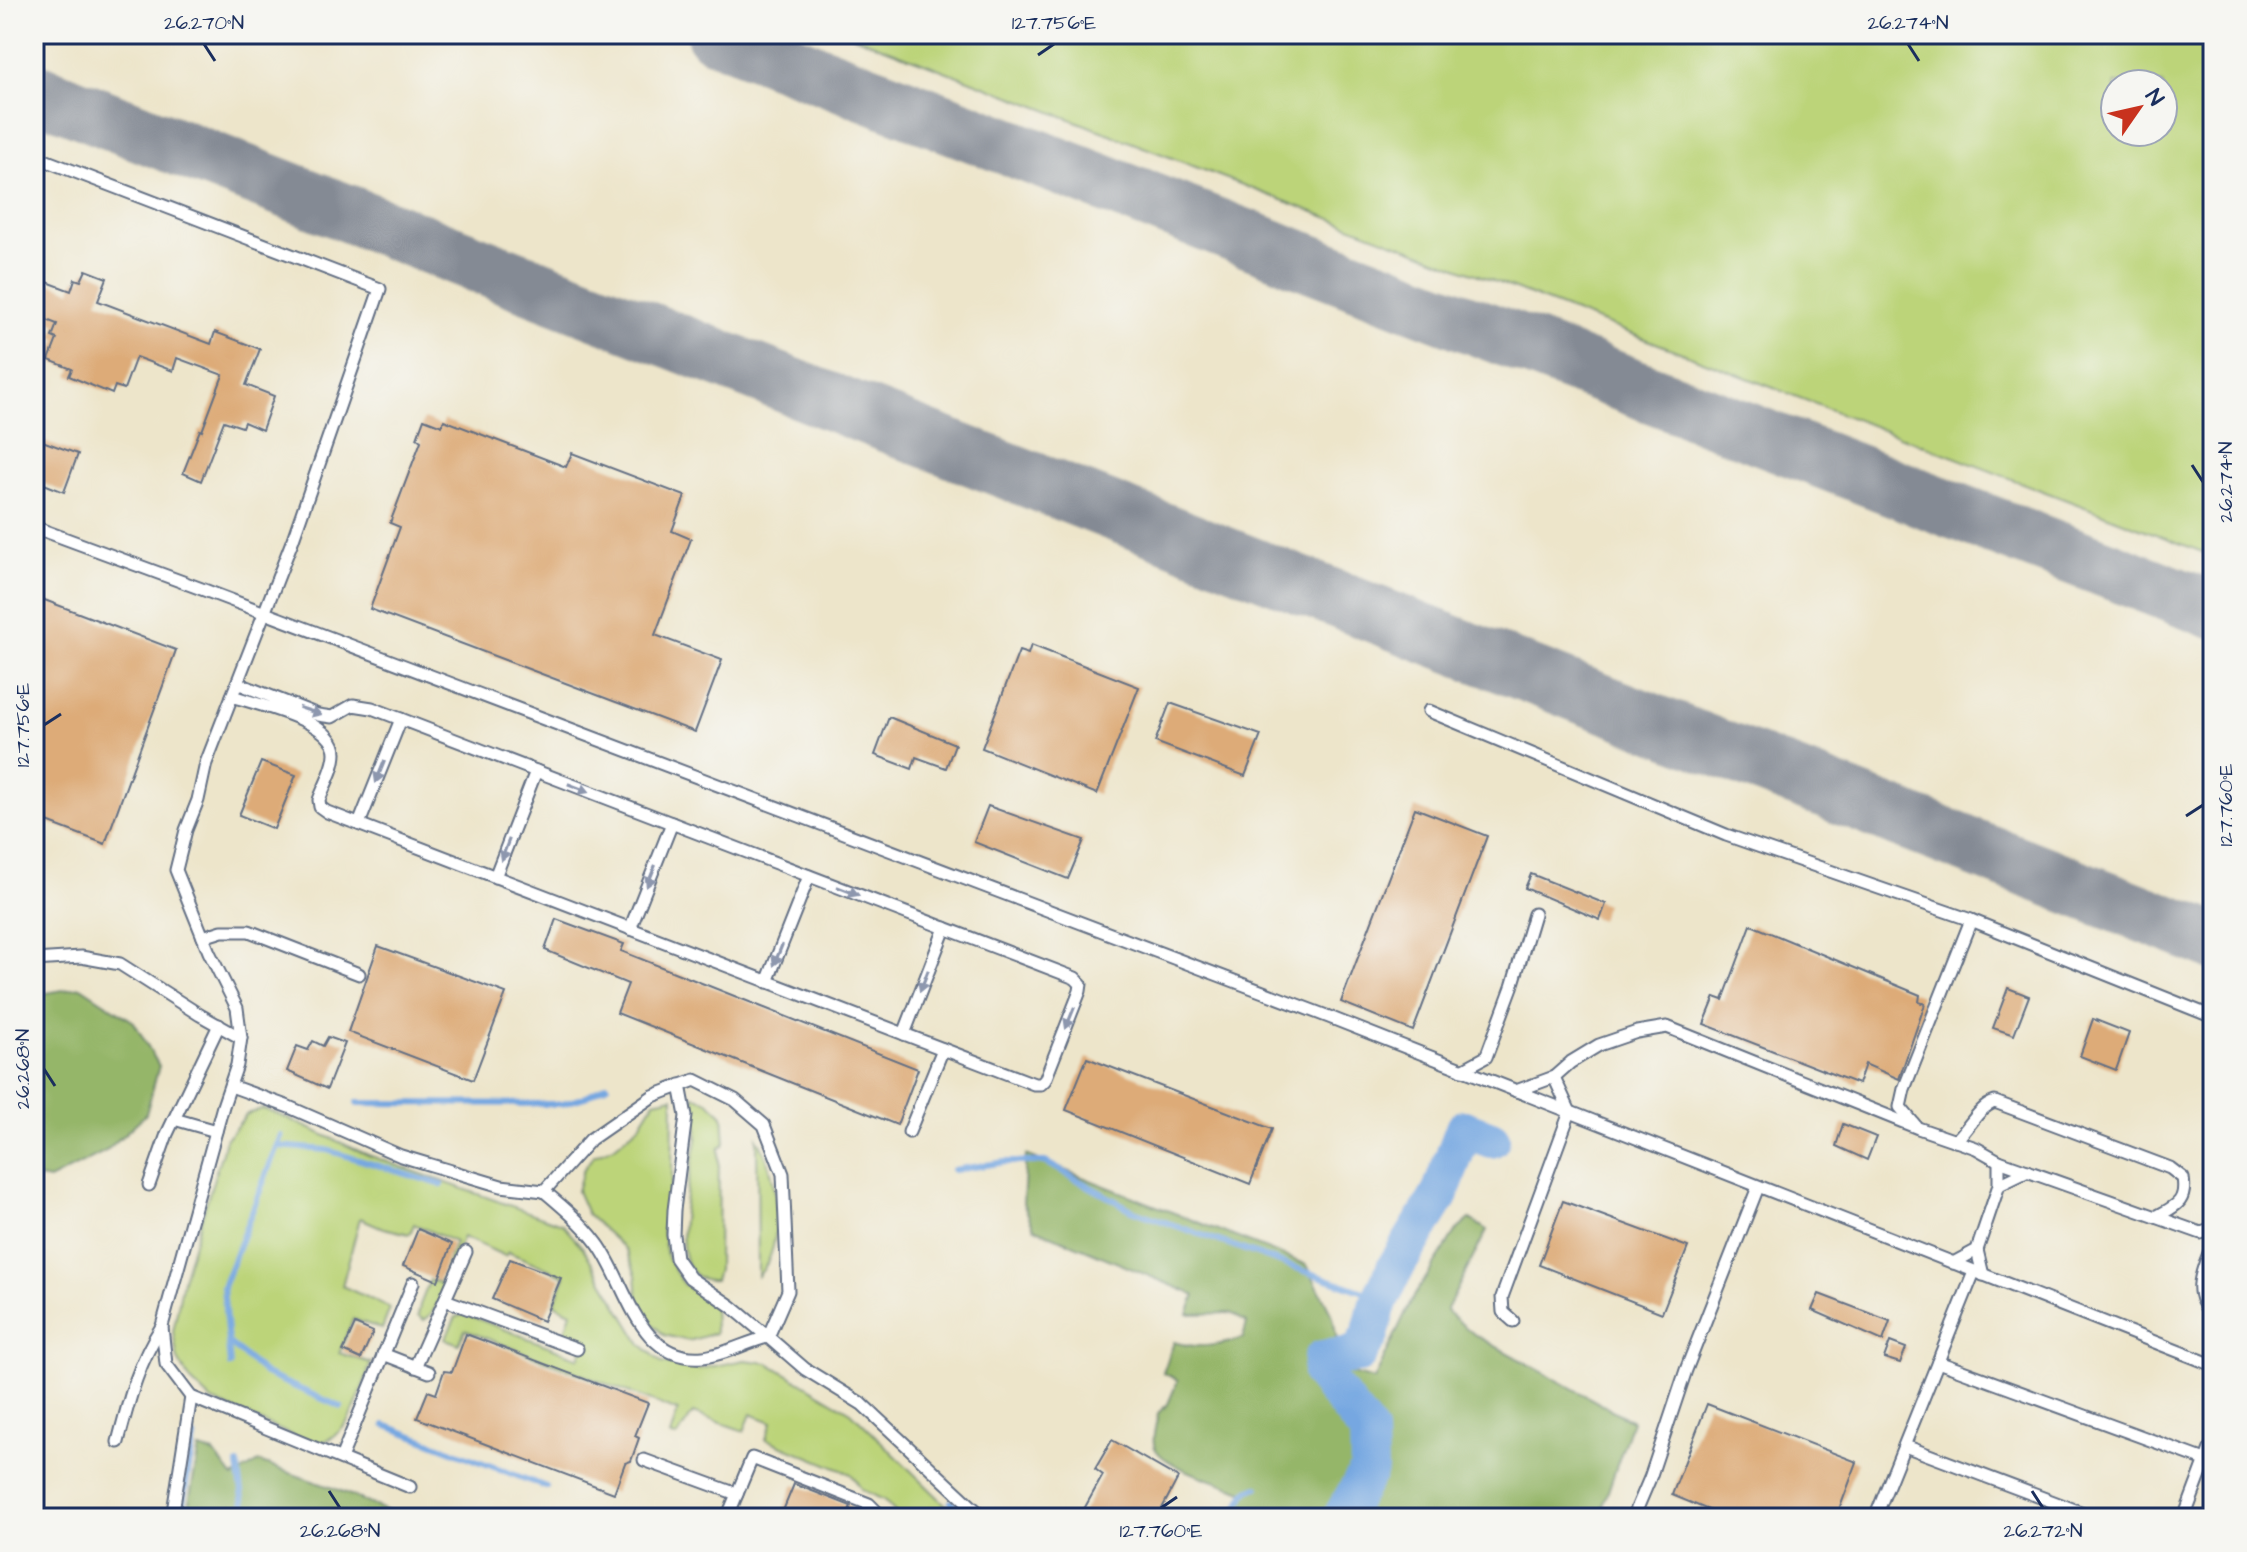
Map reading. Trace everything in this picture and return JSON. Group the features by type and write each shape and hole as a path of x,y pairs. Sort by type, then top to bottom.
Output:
{"lane":[{"path":"34,156 380,289 264,614 206,763 176,870 237,1008 241,1038 231,1086 162,1326 136,1376 118,1442"},
{"path":"34,527 1462,1070 2213,1365"},
{"path":"232,696 322,729 335,746 336,757 319,800 320,807 1034,1084 1041,1084 1075,1004 1081,984 1075,978 401,719 372,708 353,705 332,717 318,715 237,683"},
{"path":"1429,711 1726,835 1971,920 2213,1017"},
{"path":"359,824 401,719"},
{"path":"495,877 536,771"},
{"path":"630,929 672,823"},
{"path":"767,982 809,876"},
{"path":"1492,1082 1486,1057 1534,914"},
{"path":"1918,1128 1900,1107 1902,1098 1971,920"},
{"path":"904,1034 945,928"},
{"path":"203,937 222,931 249,931 359,974"},
{"path":"34,960 81,957 120,964 241,1038"},
{"path":"149,1185 174,1119 219,1025"},
{"path":"1516,1091 1554,1077 1599,1045 1637,1032 1667,1027 1918,1128 1976,1148 1999,1161 2179,1226 2207,1231 2205,1266"},
{"path":"909,1132 943,1049"},
{"path":"1462,1070 1486,1057"},
{"path":"1513,1321 1503,1312 1502,1297 1570,1112 1554,1077"},
{"path":"231,1086 289,1107 401,1156 501,1186 544,1191 575,1218 598,1245 634,1316 657,1343 680,1355 703,1357 768,1337 788,1291 783,1174 764,1125 735,1100 695,1080 653,1096 591,1139 544,1191"},
{"path":"680,1085 686,1116 673,1235 676,1258 690,1278 731,1306 805,1369 862,1404 984,1518"},
{"path":"1955,1141 1985,1105 1995,1102 2170,1168 2183,1178 2185,1191 2178,1204 2179,1226"},
{"path":"174,1119 216,1131"},
{"path":"1968,1129 1976,1148"},
{"path":"1875,1518 1938,1362 1979,1273 1977,1250 1999,1185 1999,1161"},
{"path":"1999,1185 2028,1171"},
{"path":"1634,1518 1686,1370 1758,1187"},
{"path":"2156,1217 2178,1204"},
{"path":"2213,1243 2199,1284 2201,1300 2213,1316"},
{"path":"1953,1263 1977,1250"},
{"path":"415,1367 466,1252"},
{"path":"341,1458 413,1283"},
{"path":"445,1300 577,1349"},
{"path":"162,1326 166,1364 191,1397 410,1487"},
{"path":"383,1354 429,1372"},
{"path":"1938,1362 2205,1460"},
{"path":"172,1518 191,1397"},
{"path":"2184,1518 2213,1441"},
{"path":"1905,1446 2096,1518"},
{"path":"727,1518 752,1458 869,1504 883,1518"},
{"path":"644,1460 737,1494"}],"green space":[{"path":"848,34 2213,34 2213,556"},
{"path":"81,987 134,1022 159,1066 146,1114 106,1151 49,1180 34,1177 34,995"},
{"path":"694,1096 708,1101 723,1115 725,1143 719,1149 718,1270 715,1280 697,1277 687,1264 683,1245 686,1197 697,1139"},
{"path":"673,1097 672,1179 662,1229 667,1258 683,1284 714,1303 715,1333 689,1341 664,1335 647,1319 638,1299 636,1275 626,1250 587,1214 577,1191 583,1170 594,1155 614,1147 640,1125 655,1101"},
{"path":"262,1109 368,1155 562,1224 583,1248 641,1344 662,1363 699,1369 745,1360 768,1363 851,1412 959,1518 900,1518 884,1500 862,1490 851,1474 766,1439 772,1422 751,1414 744,1431 693,1413 677,1437 670,1436 678,1411 465,1330 459,1344 445,1339 456,1317 465,1314 579,1358 584,1345 566,1337 571,1312 554,1304 565,1276 508,1252 505,1256 463,1237 437,1306 424,1320 418,1316 430,1280 440,1283 455,1242 414,1224 410,1234 383,1228 360,1218 342,1286 390,1308 382,1329 353,1319 339,1353 371,1363 352,1414 337,1434 313,1444 212,1401 191,1381 178,1360 173,1332 184,1275 226,1139 247,1114"},
{"path":"757,1138 770,1169 776,1208 773,1246 758,1276"},
{"path":"1026,1155 1307,1265 1333,1317 1342,1371 1374,1380 1411,1301 1456,1231 1470,1219 1487,1230 1446,1311 1475,1335 1632,1421 1599,1518 1234,1518 1246,1492 1166,1460 1158,1452 1154,1437 1158,1413 1168,1404 1178,1380 1163,1373 1174,1342 1200,1346 1226,1343 1243,1338 1247,1323 1231,1313 1188,1314 1195,1295 1034,1228 1023,1203"},
{"path":"199,1449 214,1453 233,1477 259,1462 341,1491 403,1518 186,1518"}],"building":[{"path":"86,270 107,278 98,301 211,344 215,332 260,349 246,385 274,396 262,430 244,422 242,427 224,421 201,481 183,473 223,375 177,358 173,371 136,357 124,389 115,386 112,394 69,376 72,369 49,360 57,339 52,337 57,324 34,315 34,277 71,291 75,279 81,281"},
{"path":"424,419 442,426 444,420 566,467 572,453 685,496 672,531 691,539 655,635 722,660 695,732 370,609 400,527 390,523 421,441 417,438"},
{"path":"34,438 78,454 64,492 34,480"},
{"path":"34,596 176,650 105,844 34,817"},
{"path":"1031,645 1139,687 1097,794 982,748 1019,651 1028,654"},
{"path":"1170,703 1261,735 1245,776 1155,742"},
{"path":"889,717 955,744 946,768 916,757 912,769 875,755"},
{"path":"261,762 296,775 274,829 239,815"},
{"path":"988,806 1084,840 1068,879 974,842"},
{"path":"1415,808 1487,836 1413,1031 1341,1002"},
{"path":"1531,874 1606,904 1600,920 1525,888"},
{"path":"556,919 624,944 621,951 918,1069 897,1125 617,1013 628,984 545,950"},
{"path":"1751,925 1920,995 1919,1002 1925,1004 1899,1079 1865,1064 1858,1084 1704,1024 1715,997 1723,1000"},
{"path":"378,946 506,993 473,1080 348,1032"},
{"path":"2008,988 2029,996 2014,1035 1993,1028"},
{"path":"2093,1019 2129,1033 2116,1070 2080,1056"},
{"path":"328,1037 345,1043 327,1089 287,1071 297,1046 308,1050 313,1041 323,1046"},
{"path":"1087,1058 1272,1129 1250,1184 1066,1110"},
{"path":"1843,1124 1876,1137 1867,1160 1836,1146"},
{"path":"1563,1201 1688,1247 1662,1313 1539,1265"},
{"path":"418,1229 452,1244 438,1281 403,1266"},
{"path":"510,1259 561,1278 543,1321 492,1299"},
{"path":"1819,1294 1890,1321 1883,1341 1812,1310"},
{"path":"355,1324 373,1332 361,1359 343,1351"},
{"path":"466,1334 648,1403 635,1436 639,1438 631,1461 625,1463 614,1493 417,1418 428,1391 436,1394 444,1371 452,1372"},
{"path":"1890,1342 1906,1348 1900,1363 1884,1358"},
{"path":"1707,1404 1857,1462 1836,1518 1728,1518 1672,1495"},
{"path":"1112,1440 1178,1478 1157,1518 1079,1518 1103,1475 1095,1469"},
{"path":"794,1484 851,1506 846,1518 780,1518"}],"waterway":[{"path":"357,1103 562,1104 585,1097 607,1085"},
{"path":"1341,1518 1369,1470 1368,1432 1321,1373 1322,1359 1358,1354 1370,1335 1377,1307 1395,1268 1439,1196 1464,1129 1491,1139"},
{"path":"230,1365 223,1287 281,1136"},
{"path":"277,1146 327,1150 442,1185"},
{"path":"954,1170 1005,1162 1045,1162 1134,1211 1381,1298"},
{"path":"228,1342 265,1374 341,1407"},
{"path":"385,1425 546,1487"},
{"path":"180,1518 194,1437"},
{"path":"238,1465 246,1518"},
{"path":"1233,1518 1246,1492 1258,1487"},
{"path":"951,1502 968,1518"}],"taxiway":[{"path":"715,34 2213,610"},
{"path":"34,91 2213,941"}]}
